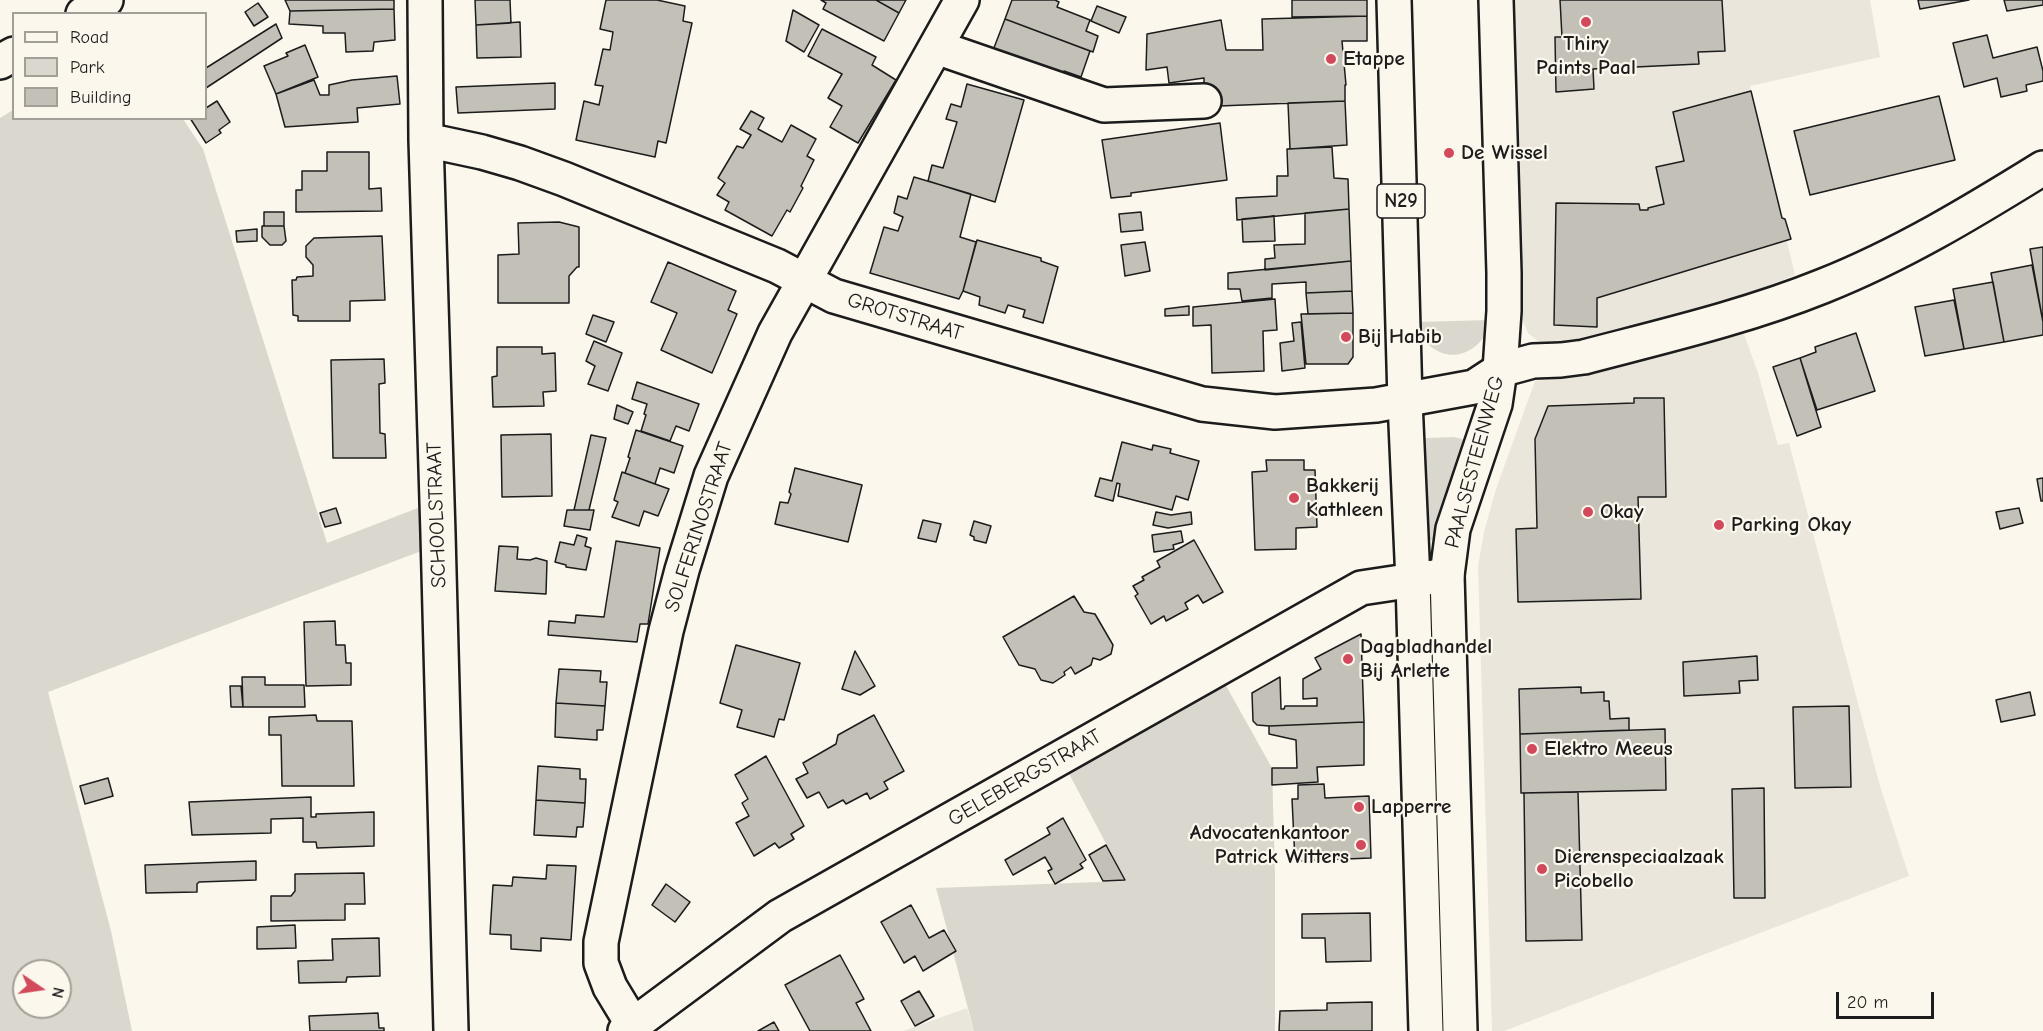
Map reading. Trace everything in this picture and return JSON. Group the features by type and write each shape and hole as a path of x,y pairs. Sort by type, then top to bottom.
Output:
{"street":[{"path":"86,12 106,0"},
{"name":"SCHOOLSTRAAT","path":"425,0 426,140 451,1031"},
{"name":"SOLFERINOSTRAAT","path":"629,1028 601,963 601,942 666,632 682,570 711,476 775,333 962,0"},
{"name":"PAALSESTEENWEG","path":"1394,0 1426,1031"},
{"name":"PAALSESTEENWEG","path":"1460,1031 1448,575 1454,530 1495,404 1500,370 1504,283 1496,0"},
{"path":"936,47 1104,105 1204,101"},
{"name":"GROTSTRAAT","path":"426,140 482,152 531,167 777,266 834,296 1202,404 1275,412 1367,406 1474,387 1500,370 1533,361 1584,357 1749,313 1824,286 1894,255 1989,202 2043,168"},
{"name":"GELEBERGSTRAAT","path":"629,1028 780,916 1360,588 1413,582 1448,575"}],"shaded area":[{"path":"1513,0 1870,0 1880,57 1750,86 1795,275 1747,294 1571,343 1544,343 1528,333 1516,305 1521,305"},
{"path":"1743,331 1758,373 1778,445 1789,443 1880,786 1909,876 1504,1031 1492,1031 1478,566 1484,532 1496,489 1535,381 1577,377"},
{"path":"967,1008 974,1031 903,1031"}],"green space":[{"path":"12,111 12,120 184,120 203,149 327,543 423,506 424,550 48,692 111,931 132,1031 0,1031 0,118"},
{"path":"1492,320 1485,335 1476,346 1454,355 1442,353 1431,347 1422,337 1415,322"},
{"path":"1454,437 1462,439 1466,447 1436,540 1427,540 1422,440"},
{"path":"1224,682 1272,768 1275,1031 974,1031 936,888 1126,881 1067,770"}],"building":[{"path":"285,0 394,0 394,9 290,11"},
{"path":"475,0 510,0 511,23 476,25"},
{"path":"606,0 657,0 685,6 683,21 692,23 666,143 658,141 655,157 576,140 584,101 599,105 603,86 595,85 603,49 610,50 613,32 600,29"},
{"path":"821,0 876,0 899,13 884,41 823,9 826,3"},
{"path":"876,0 906,0 899,13"},
{"path":"1012,0 1055,0 1059,2 1057,7 1090,20 1086,31 1098,36 1093,52 1005,19"},
{"path":"1292,0 1367,0 1367,16 1292,17"},
{"path":"1560,0 1722,0 1725,51 1698,52 1699,64 1593,69 1594,89 1556,92 1555,37 1562,37"},
{"path":"1918,0 1969,0 1920,9"},
{"path":"2004,0 2043,0 2043,5 2007,11"},
{"path":"258,3 268,17 254,26 245,12"},
{"path":"1097,6 1126,17 1119,33 1091,21"},
{"path":"394,9 395,40 374,42 373,51 346,52 345,33 323,33 323,26 289,24 290,11"},
{"path":"793,10 819,25 804,52 786,41"},
{"path":"1367,16 1367,41 1342,41 1345,101 1219,106 1218,90 1204,91 1204,78 1169,83 1167,67 1146,70 1147,34 1221,20 1226,50 1263,50 1262,19"},
{"path":"1005,19 1090,51 1081,77 1064,71 1062,76 992,53"},
{"path":"520,22 521,57 477,58 476,25"},
{"path":"276,24 282,38 207,87 207,67"},
{"path":"822,29 876,57 872,65 896,80 858,143 830,127 842,106 828,98 842,74 808,56"},
{"path":"1987,35 1993,58 2037,47 2043,81 2026,85 2027,91 2001,97 1997,78 1964,87 1953,43"},
{"path":"305,45 318,77 276,94 264,66 288,56 286,53"},
{"path":"397,76 400,104 357,108 358,122 285,127 276,94 314,80 320,95 329,95 329,85 352,80"},
{"path":"555,83 555,109 458,113 456,87"},
{"path":"967,84 1024,100 995,202 928,181 932,165 943,168 957,122 946,119 951,104 961,107"},
{"path":"1751,91 1782,218 1785,219 1791,239 1597,298 1597,327 1554,325 1556,203 1639,204 1640,210 1648,210 1648,208 1664,204 1656,167 1684,161 1673,112"},
{"path":"1939,96 1955,160 1810,195 1794,131"},
{"path":"217,101 230,122 219,130 221,133 206,143 191,120 207,120 207,107"},
{"path":"1345,101 1347,145 1290,149 1288,103"},
{"path":"751,111 764,118 758,129 782,142 791,125 816,139 807,156 814,160 801,186 803,188 790,212 787,210 772,236 725,210 729,202 717,195 725,183 718,178 737,146 743,148 751,135 740,129"},
{"path":"1220,123 1227,180 1131,193 1131,196 1111,198 1102,140"},
{"path":"1332,147 1334,178 1348,179 1349,209 1237,220 1236,198 1277,196 1277,176 1288,176 1287,149"},
{"path":"327,152 369,152 369,189 381,188 382,211 296,212 296,190 302,190 302,171 327,171"},
{"path":"914,177 971,194 960,237 976,242 959,299 870,273 884,227 898,231 903,217 894,213 898,196 907,199"},
{"path":"1349,209 1351,261 1265,270 1265,259 1275,258 1274,245 1305,244 1305,213"},
{"path":"264,212 284,212 284,226 264,226"},
{"path":"1141,212 1143,230 1121,232 1119,214"},
{"path":"1274,216 1275,241 1243,242 1242,219"},
{"path":"559,222 579,227 579,267 569,276 569,303 498,303 498,255 519,254 518,223"},
{"path":"262,226 284,226 286,241 282,245 270,245 262,237"},
{"path":"257,229 257,241 237,242 236,231"},
{"path":"382,236 385,300 350,301 350,321 298,321 298,316 293,315 292,280 296,280 297,277 313,276 313,265 306,257 306,246 314,238"},
{"path":"977,240 1041,258 1041,261 1058,267 1043,323 1023,317 1025,310 1008,305 1005,313 979,305 980,297 963,291"},
{"path":"1145,242 1150,271 1125,276 1121,245"},
{"path":"2043,247 2043,322 2030,249"},
{"path":"1351,261 1352,291 1306,293 1306,282 1272,284 1272,298 1242,301 1240,289 1228,289 1228,273"},
{"path":"668,262 736,291 728,310 737,314 712,373 661,350 677,313 651,302"},
{"path":"2032,265 2043,322 2043,335 2004,342 1991,273"},
{"path":"1993,282 2004,342 1964,349 1953,289"},
{"path":"1352,291 1353,313 1308,314 1306,293"},
{"path":"1275,299 1277,330 1263,331 1264,371 1212,373 1211,325 1193,326 1193,307"},
{"path":"1954,300 1964,349 1925,356 1915,307"},
{"path":"1189,306 1189,315 1165,316 1165,309"},
{"path":"1353,313 1353,357 1348,364 1306,364 1301,314"},
{"path":"593,315 614,322 606,342 586,334"},
{"path":"1301,322 1305,368 1282,371 1280,343 1294,341 1292,323"},
{"path":"1856,333 1875,391 1817,410 1800,358 1816,352 1815,347"},
{"path":"594,341 622,353 608,391 588,384 595,366 586,361"},
{"path":"497,347 542,347 542,354 555,353 556,391 543,392 544,406 493,407 492,377 497,376"},
{"path":"1800,358 1821,427 1797,436 1773,367"},
{"path":"384,359 385,383 379,384 380,433 385,434 386,458 333,458 331,360"},
{"path":"637,382 699,404 689,431 676,426 670,441 641,431 647,404 632,399"},
{"name":"Okay","path":"1634,398 1664,398 1666,497 1638,497 1641,599 1518,602 1516,529 1537,528 1535,439 1548,406 1634,403"},
{"path":"617,405 633,412 628,424 614,419"},
{"path":"636,430 683,446 674,473 660,468 655,484 625,473"},
{"path":"551,434 552,496 502,497 501,435"},
{"path":"591,435 606,438 589,510 574,510"},
{"path":"1122,442 1152,450 1153,445 1171,449 1170,453 1199,461 1188,500 1176,496 1172,510 1118,496 1120,484 1117,483 1113,501 1095,496 1100,478 1112,481"},
{"path":"1266,460 1304,460 1304,470 1315,470 1317,527 1296,528 1296,549 1255,550 1252,472 1267,471"},
{"path":"795,468 862,485 848,542 775,524 780,502 788,503"},
{"path":"622,472 669,489 658,516 644,511 639,526 612,517 618,502 614,500"},
{"path":"2043,478 2043,501 2041,501 2037,479"},
{"path":"336,508 341,523 325,527 320,513"},
{"path":"2019,508 2023,523 2000,529 1996,512"},
{"path":"567,510 594,510 590,530 564,526"},
{"path":"1156,512 1171,515 1191,512 1192,524 1168,528 1153,525"},
{"path":"923,520 941,524 936,542 918,538"},
{"path":"974,521 991,526 986,543 974,540 974,537 970,535"},
{"path":"1181,531 1183,542 1173,545 1174,549 1154,552 1152,535"},
{"path":"577,535 587,538 585,546 591,548 586,570 566,567 566,565 555,562 560,542 574,545"},
{"path":"1194,540 1223,592 1203,603 1198,595 1185,603 1188,609 1166,621 1164,616 1151,624 1135,596 1138,594 1133,586 1144,580 1142,577 1160,567 1157,561"},
{"path":"616,541 660,548 648,624 640,624 637,642 548,635 549,621 575,623 576,615 604,617"},
{"path":"499,546 518,547 517,559 536,558 547,561 546,594 495,591"},
{"path":"1074,596 1084,612 1095,614 1113,645 1111,654 1100,660 1093,658 1091,665 1075,674 1071,667 1064,672 1065,675 1053,683 1041,680 1035,669 1019,665 1003,637"},
{"path":"335,621 336,645 345,645 346,663 351,663 351,685 306,686 304,622"},
{"path":"1361,634 1364,722 1269,726 1257,725 1253,721 1252,693 1280,677 1281,709 1285,706 1317,706 1317,698 1303,699 1303,679 1321,669 1315,658"},
{"path":"736,645 800,663 784,720 779,719 774,737 737,727 742,710 720,703"},
{"path":"855,651 875,686 860,695 842,689"},
{"path":"1757,656 1758,680 1739,681 1740,693 1684,696 1683,662"},
{"path":"559,669 601,671 600,682 607,682 605,706 556,703"},
{"path":"242,677 265,677 265,685 304,685 305,707 243,707"},
{"path":"230,686 241,686 243,707 231,707"},
{"path":"1581,687 1581,693 1604,692 1604,701 1609,701 1610,719 1629,718 1629,730 1520,734 1519,689"},
{"path":"2030,692 2035,715 2001,722 1996,700"},
{"path":"556,703 605,706 603,730 597,730 597,740 555,737"},
{"path":"1849,706 1851,787 1795,788 1793,707"},
{"path":"316,715 317,721 352,721 354,786 282,786 281,735 269,735 269,717"},
{"path":"874,715 904,771 884,782 888,789 870,799 867,793 846,804 843,800 828,808 819,792 807,798 796,779 808,773 803,763 836,744 838,735"},
{"path":"1364,722 1364,765 1317,767 1318,782 1272,785 1272,768 1297,768 1296,740 1269,734 1269,726"},
{"path":"1665,729 1666,790 1521,793 1520,734"},
{"path":"766,756 804,826 791,834 794,839 779,848 775,843 754,856 736,823 749,816 742,803 748,799 735,775"},
{"path":"538,766 580,769 580,779 586,779 585,803 536,800"},
{"path":"108,778 113,796 85,804 80,786"},
{"path":"1324,784 1325,798 1369,796 1371,858 1295,861 1292,799 1298,799 1298,785"},
{"path":"1764,788 1765,898 1734,898 1732,789"},
{"path":"1578,792 1582,940 1526,941 1524,793"},
{"path":"311,797 311,817 316,817 316,814 374,812 374,846 317,848 316,842 303,842 303,818 271,819 271,833 192,835 189,802"},
{"path":"536,800 585,803 583,827 577,827 576,837 534,835"},
{"path":"1063,818 1086,860 1080,864 1083,868 1055,884 1048,871 1052,869 1045,857 1013,875 1005,860 1050,834 1047,828"},
{"path":"1106,845 1125,880 1103,881 1089,855"},
{"path":"256,861 256,880 199,882 197,892 146,893 145,865"},
{"path":"547,865 576,866 571,940 541,938 541,951 511,949 511,935 490,934 493,885 512,886 513,877 546,879"},
{"path":"364,873 365,904 345,904 345,920 271,921 271,896 291,896 295,891 295,874"},
{"path":"666,884 690,902 675,922 652,905"},
{"path":"911,905 929,938 944,930 956,951 923,971 915,956 904,963 881,922"},
{"path":"1370,913 1371,961 1326,962 1325,938 1302,938 1302,914"},
{"path":"295,925 296,948 257,949 257,927"},
{"path":"379,938 380,976 347,977 346,982 299,983 298,961 333,960 332,939"},
{"path":"840,955 864,999 856,1003 871,1031 810,1031 785,985"},
{"path":"919,991 934,1016 915,1026 901,1001"},
{"path":"1372,1002 1372,1031 1279,1031 1280,1011 1327,1010 1327,1003"},
{"path":"378,1013 379,1028 384,1028 384,1031 310,1031 309,1016"},
{"path":"774,1022 779,1031 758,1031"}],"place":[{"name":"Thiry Paints Paal","path":"1586,22"},
{"name":"Etappe","path":"1331,59"},
{"name":"De Wissel","path":"1449,153"},
{"name":"Bij Habib","path":"1346,337"},
{"name":"Bakkerij Kathleen","path":"1294,498"},
{"name":"Okay","path":"1588,512"},
{"name":"Parking Okay","path":"1719,525"},
{"name":"Dagbladhandel Bij Arlette","path":"1348,659"},
{"name":"Elektro Meeus","path":"1532,749"},
{"name":"Lapperre","path":"1359,807"},
{"name":"Advocatenkantoor Patrick Witters","path":"1361,845"},
{"name":"Dierenspeciaalzaak Picobello","path":"1542,869"}]}
